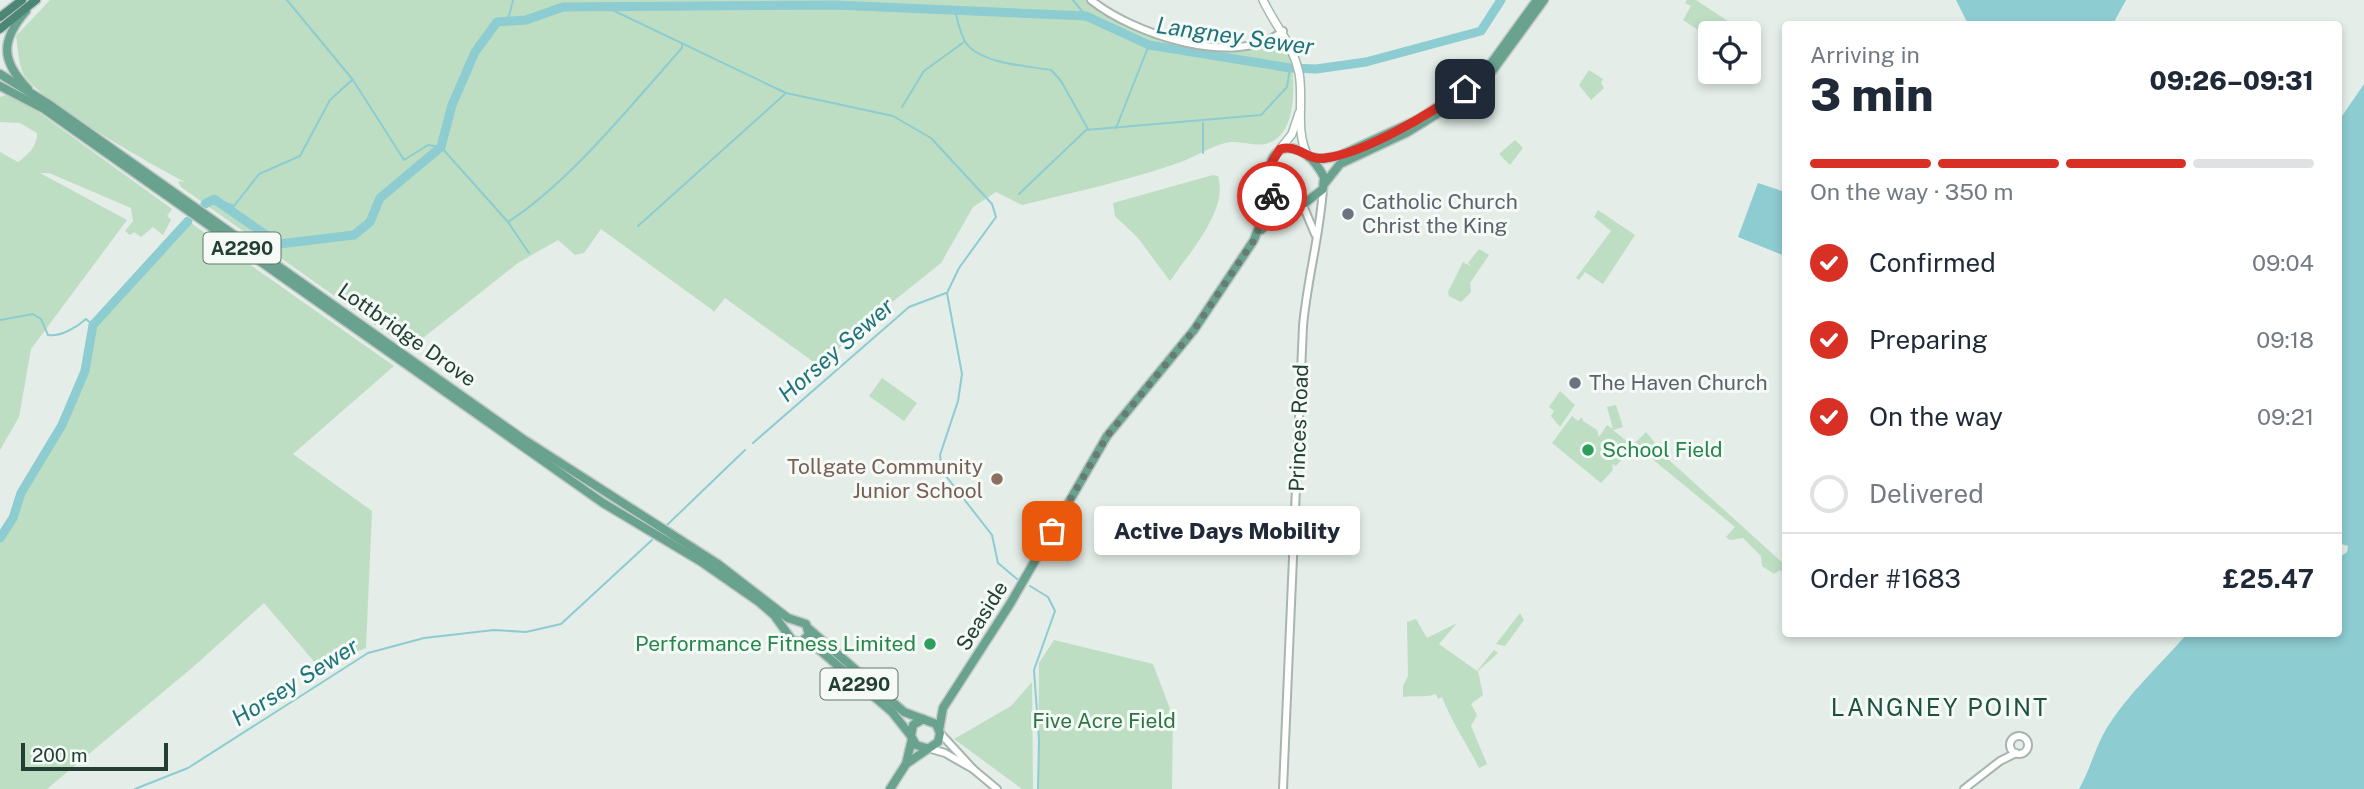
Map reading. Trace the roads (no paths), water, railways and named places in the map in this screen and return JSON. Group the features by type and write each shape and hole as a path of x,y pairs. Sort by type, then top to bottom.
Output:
{"highway":[{"path":"0,17 22,0"},
{"path":"0,29 35,1"}],"main road":[{"path":"1263,0 1283,31 1296,61 1299,71 1302,142 1322,173 1324,186"},
{"path":"1280,149 1295,148 1322,159 1339,156 1443,105 1465,89 1492,62 1537,0"},
{"path":"1259,232 1279,213 1311,200 1340,164 1416,127 1468,94 1493,70 1544,0"},
{"path":"35,1 10,30 5,50 15,77 35,95"},
{"name":"Lottbridge Drove","path":"0,74 35,95 523,439 718,564 796,621"},
{"name":"Lottbridge Drove","path":"0,86 44,109 603,503 700,561 759,602 788,632"},
{"path":"1300,203 1285,197 1274,186 1269,167 1295,127 1301,107"},
{"path":"1259,232 1274,186"},
{"name":"Seaside","path":"940,732 943,708 1010,604 1110,432 1194,330 1259,232"},
{"path":"796,621 803,622 809,629 808,637 801,642 792,640 788,632 790,625 796,621"},
{"name":"A2290","path":"809,629 894,704 924,719"},
{"name":"A2290","path":"801,642 817,647 892,712 911,738"},
{"name":"Seaside","path":"924,719 943,708"},
{"path":"890,789 906,764 938,742 940,732 933,722 924,719 913,725 906,764"},
{"path":"911,738 916,745 927,748"}],"street":[{"path":"1091,0 1136,29 1205,44 1260,45 1283,31"},
{"name":"Princes Road","path":"1283,789 1303,326 1315,236 1322,216 1324,186"},
{"name":"Princes Road","path":"1300,203 1312,222 1315,236"},
{"path":"940,732 973,769"},
{"path":"1964,789 2000,761 2027,750 2026,738 2015,736 2000,761"},
{"path":"2010,747 2016,753"},
{"path":"927,748 945,753 973,769 998,789"}],"water":[{"path":"1956,0 2126,0 2115,21 1966,21"},
{"path":"2364,84 2364,789 2079,789 2116,714 2184,637 2342,637 2342,555 2347,552 2348,546 2342,544 2342,116"},
{"path":"1758,183 1782,191 1782,255 1738,237"}],"waterway":[{"path":"287,0 353,80 404,160 428,145 441,147 508,222 529,253"},
{"path":"508,20 513,0"},
{"path":"1073,0 1086,16"},
{"name":"Langney Sewer","path":"205,204 214,199 279,244 354,235 370,222 380,198 441,147 452,105 475,52 497,22 526,20 563,7 835,5 1086,16 1149,45 1290,68 1316,69 1366,62 1481,31 1501,0"},
{"path":"604,6 786,93 893,116 931,138 992,204 996,217 959,268 947,293 962,374 958,401 940,455 942,471 992,535 998,563 1017,579"},
{"path":"955,11 966,43 982,56 1051,70 1061,81 1088,129"},
{"path":"902,107 924,71 964,42"},
{"path":"508,222 555,186 577,164 682,48 682,43"},
{"path":"1116,128 1149,45"},
{"path":"1019,194 1086,130 1261,115 1287,87 1290,68"},
{"path":"214,199 234,206 259,174 300,156 330,100 352,80"},
{"path":"638,226 785,94"},
{"path":"1203,123 1203,153"},
{"path":"0,538 13,518 21,493 62,425 85,371 93,325 188,221"},
{"name":"Horsey Sewer","path":"753,443 909,307 946,293"},
{"path":"0,320 33,314 41,319 48,335 63,333 86,319 93,325"},
{"name":"Horsey Sewer","path":"666,526 745,450"},
{"name":"Horsey Sewer","path":"135,789 188,768 368,653 424,638 494,630 526,632 561,624 652,540"},
{"path":"1030,586 1048,597 1055,611 1034,670 1039,740 1038,789"}],"place":[{"name":"Catholic Church Christ the King","path":"1348,214"},
{"name":"The Haven Church","path":"1575,383"},
{"name":"School Field","path":"1588,450"},
{"name":"Tollgate Community Junior School","path":"997,479"},
{"name":"Active Days Mobility","path":"1052,531"},
{"name":"Performance Fitness Limited","path":"930,644"}],"district":[{"name":"LANGNEY POINT","path":"1940,708"}],"park label":[{"name":"Five Acre Field","path":"1104,721"}]}
